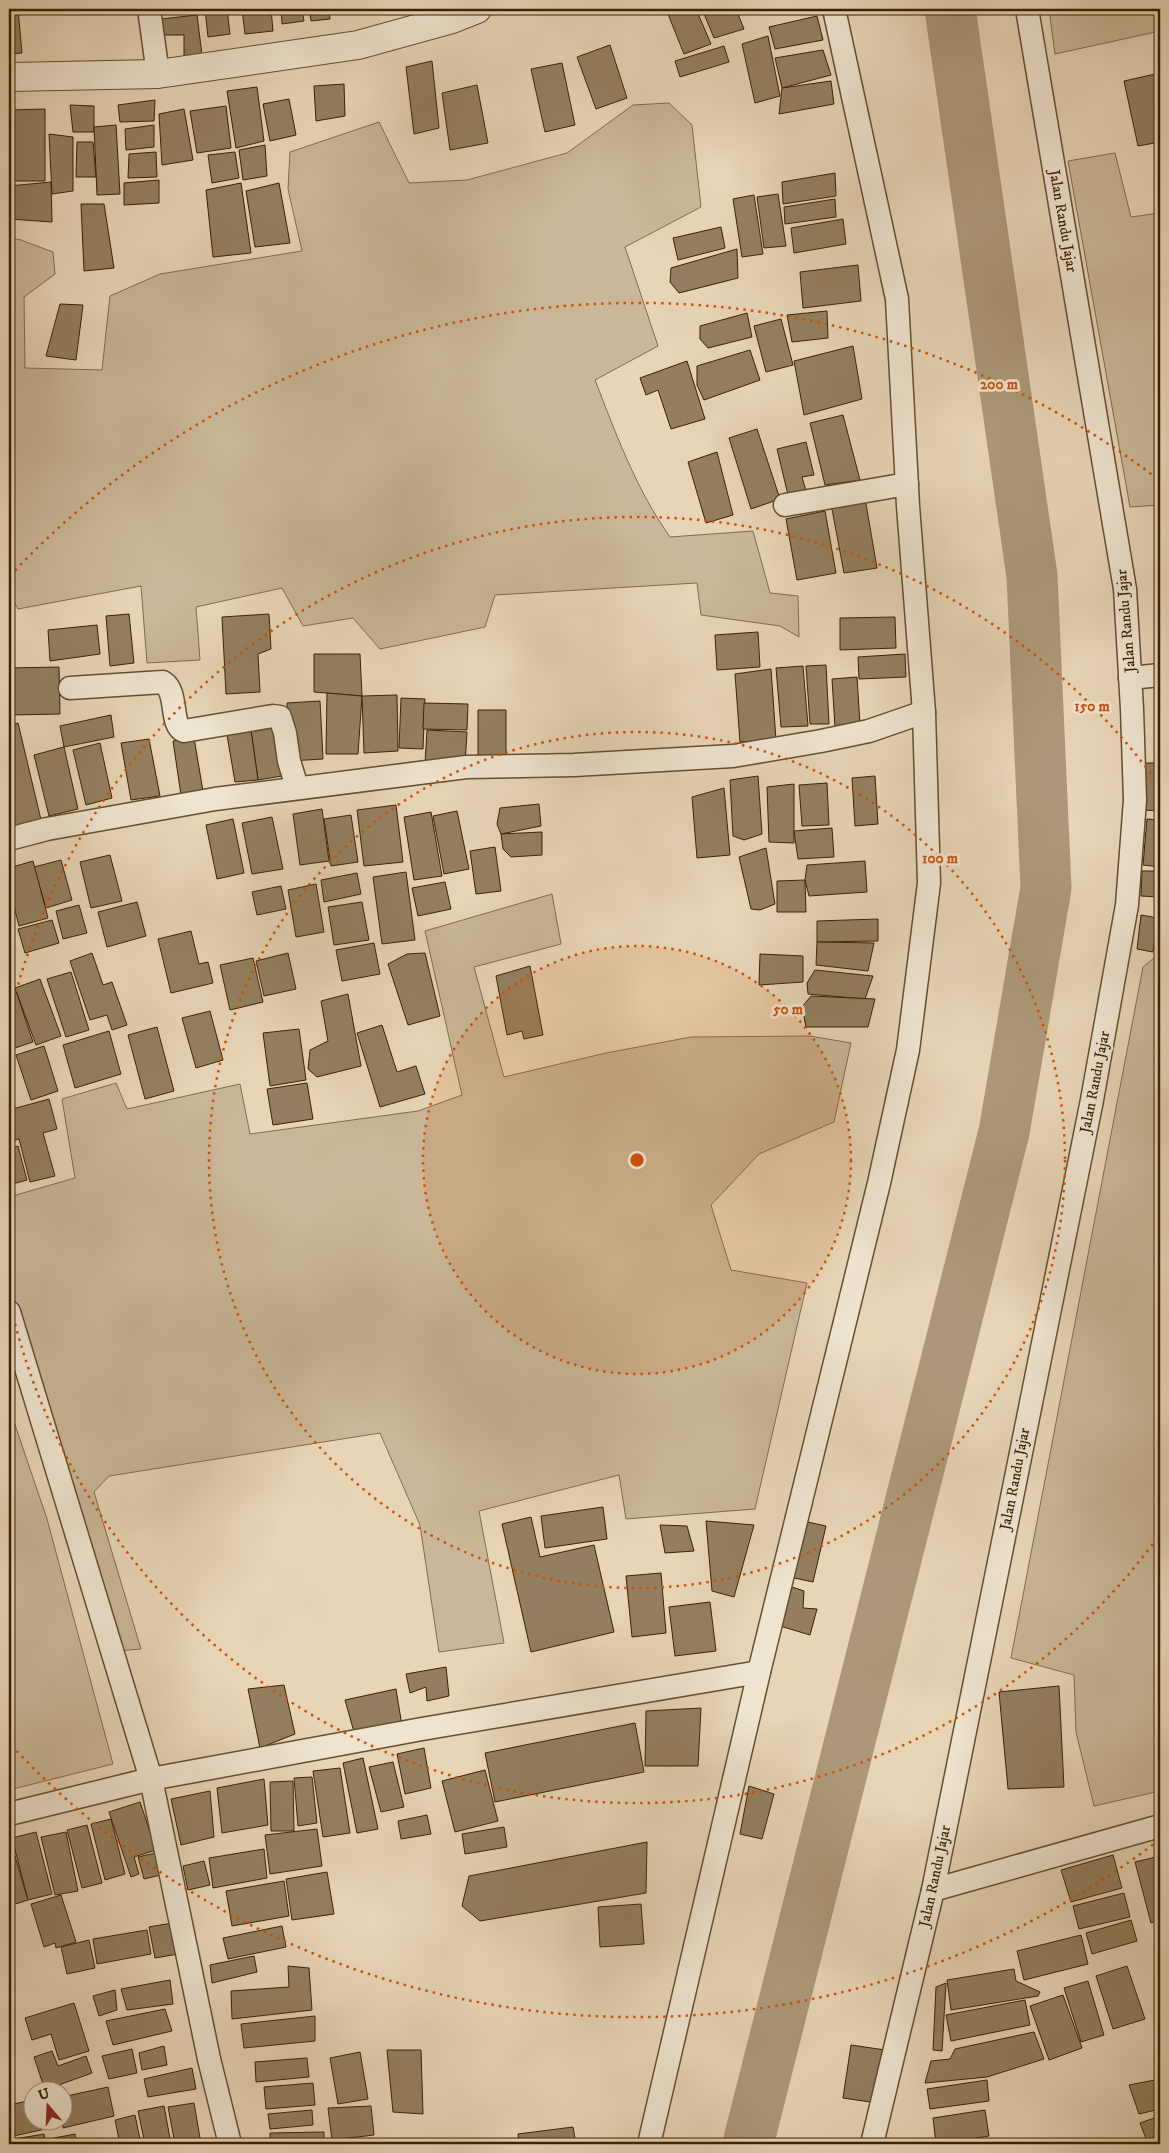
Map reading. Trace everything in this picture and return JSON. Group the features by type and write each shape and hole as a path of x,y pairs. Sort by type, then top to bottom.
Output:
{"street":[{"path":"149,9 158,74"},
{"path":"9,77 158,74 358,44 452,19 477,9"},
{"path":"649,2144 759,1672 879,1183 908,1050 929,883 924,712 907,484 897,298 834,9"},
{"name":"Jalan Randu Jajar","path":"872,2144 933,1890 1092,1100 1127,905 1135,800 1144,676 1125,589 1028,9"},
{"path":"785,506 907,484"},
{"path":"70,688 163,682 170,688 177,725 181,731 273,716 280,717 285,733 289,761 297,787"},
{"path":"9,839 65,826 215,799 297,787 466,767 574,765 733,756 869,731 924,712"},
{"path":"9,1312 151,1779 209,2059 230,2144"},
{"path":"9,1814 151,1779 422,1729 759,1672"},
{"path":"933,1890 1160,1826"}],"shaded area":[{"path":"1049,9 1160,9 1160,31 1055,54"},
{"path":"669,103 692,125 701,207 625,247 658,346 595,380 637,480 670,537 753,531 770,593 798,596 799,637 780,626 701,615 697,583 495,595 485,627 380,649 353,618 303,626 282,588 196,607 200,660 147,663 141,586 18,609 9,592 9,241 18,239 53,252 55,274 24,297 25,368 102,370 110,296 160,274 302,251 288,189 290,152 379,122 409,183 467,180 567,153 633,105"},
{"path":"1115,153 1131,217 1160,213 1160,505 1130,507 1068,161"},
{"path":"552,894 561,944 474,967 504,1077 606,1053 691,1037 810,1036 851,1043 834,1122 759,1154 711,1205 731,1270 807,1283 755,1509 626,1519 619,1475 479,1511 504,1643 439,1652 420,1525 380,1433 109,1476 94,1492 141,1649 117,1651 64,1463 9,1281 9,1197 75,1178 62,1099 116,1083 127,1109 240,1084 250,1134 418,1111 462,1095 425,931"},
{"path":"1160,953 1160,1791 1094,1806 1076,1732 1074,1675 1011,1658 1143,967"},
{"path":"9,1407 47,1519 113,1764 9,1790"}],"building":[{"path":"9,9 18,9 22,53 9,54"},
{"path":"205,9 227,9 230,34 208,37"},
{"path":"242,9 271,9 273,31 245,34"},
{"path":"281,9 302,9 304,21 282,24"},
{"path":"309,9 329,9 330,19 311,21"},
{"path":"364,9 393,9 393,11 365,14"},
{"path":"666,9 696,9 711,44 684,54"},
{"path":"702,9 736,9 744,29 714,38"},
{"path":"197,15 202,55 184,57 184,35 163,35 161,19"},
{"path":"817,16 823,40 775,49 769,27"},
{"path":"768,36 780,96 755,103 742,44"},
{"path":"610,45 627,98 596,109 577,57"},
{"path":"724,46 729,62 680,77 675,61"},
{"path":"823,50 831,75 782,88 775,58"},
{"path":"432,61 439,128 414,134 406,67"},
{"path":"562,63 575,125 545,132 531,69"},
{"path":"1160,73 1160,142 1138,146 1124,81"},
{"path":"831,81 834,104 779,114 782,88"},
{"path":"344,84 345,116 316,121 314,86"},
{"path":"477,85 488,143 450,150 442,93"},
{"path":"257,87 264,141 236,148 227,91"},
{"path":"289,99 296,135 270,141 263,104"},
{"path":"155,100 154,121 120,122 118,105"},
{"path":"70,105 94,106 94,132 73,132"},
{"path":"226,106 231,148 197,153 190,111"},
{"path":"45,109 45,181 9,181 9,110"},
{"path":"184,109 193,160 162,165 159,114"},
{"path":"116,125 120,194 97,195 94,127"},
{"path":"154,125 154,147 126,150 125,129"},
{"path":"49,134 73,137 73,191 52,194"},
{"path":"77,142 93,142 96,177 76,177"},
{"path":"265,145 267,176 243,180 239,150"},
{"path":"156,152 157,177 128,178 129,154"},
{"path":"235,152 239,178 212,183 208,155"},
{"path":"835,173 836,196 783,204 782,182"},
{"path":"159,180 159,203 124,205 124,183"},
{"path":"51,182 52,222 9,219 9,186"},
{"path":"241,183 251,253 213,257 206,190"},
{"path":"279,183 290,243 255,247 246,191"},
{"path":"778,194 786,246 764,248 757,197"},
{"path":"754,195 763,254 742,257 733,199"},
{"path":"835,199 836,217 785,224 784,207"},
{"path":"81,204 104,204 114,268 84,271"},
{"path":"843,219 846,244 794,253 791,228"},
{"path":"721,227 725,248 678,260 673,238"},
{"path":"737,249 738,278 679,293 670,282 671,268"},
{"path":"858,265 861,301 803,308 800,272"},
{"path":"60,304 83,305 76,360 46,356"},
{"path":"827,311 828,338 792,342 787,315"},
{"path":"747,313 752,337 708,348 700,339 700,326"},
{"path":"781,319 793,365 766,372 754,326"},
{"path":"853,346 862,399 804,415 794,361"},
{"path":"750,350 760,380 704,400 697,385 697,366"},
{"path":"687,361 705,419 671,429 658,390 646,395 640,378"},
{"path":"843,415 860,480 825,485 810,423"},
{"path":"757,429 780,499 751,509 729,438"},
{"path":"806,442 814,475 802,477 806,491 788,495 777,449"},
{"path":"717,452 733,515 706,523 688,462"},
{"path":"865,498 877,568 844,573 831,504"},
{"path":"825,511 836,573 797,580 786,519"},
{"path":"129,614 134,663 110,666 106,616"},
{"path":"269,614 271,649 258,654 260,692 226,694 222,617"},
{"path":"895,617 896,648 840,650 840,618"},
{"path":"97,625 100,654 50,661 48,630"},
{"path":"758,632 760,667 717,670 715,635"},
{"path":"314,654 360,654 362,696 314,692"},
{"path":"905,654 906,677 859,679 858,657"},
{"path":"826,665 829,724 810,724 806,666"},
{"path":"803,666 808,726 781,727 776,668"},
{"path":"59,667 60,714 9,715 9,668"},
{"path":"771,669 776,740 740,742 735,674"},
{"path":"857,677 860,724 835,727 832,679"},
{"path":"327,693 362,696 358,754 326,754"},
{"path":"397,695 398,751 364,753 362,696"},
{"path":"401,698 425,699 423,749 399,748"},
{"path":"320,701 323,759 290,761 287,703"},
{"path":"424,703 468,704 467,730 423,729"},
{"path":"478,710 506,710 506,755 478,756"},
{"path":"111,715 114,737 64,747 60,726"},
{"path":"18,723 42,824 9,831 9,726"},
{"path":"275,727 282,776 258,780 251,730"},
{"path":"251,730 258,780 235,782 227,735"},
{"path":"427,730 467,732 465,765 425,763"},
{"path":"194,738 203,791 181,795 173,741"},
{"path":"149,739 160,796 131,800 121,743"},
{"path":"100,743 112,798 86,805 73,750"},
{"path":"64,747 78,809 49,816 34,755"},
{"path":"1140,763 1160,763 1160,811 1143,810"},
{"path":"758,776 762,834 744,840 733,836 730,780"},
{"path":"875,776 878,824 855,826 852,778"},
{"path":"827,783 829,825 802,826 799,785"},
{"path":"794,784 794,843 769,842 767,787"},
{"path":"724,788 730,855 697,858 692,797"},
{"path":"539,804 541,826 501,834 497,824 500,808"},
{"path":"396,805 403,862 364,866 357,810"},
{"path":"322,809 329,861 300,865 293,814"},
{"path":"457,811 469,869 444,874 433,816"},
{"path":"431,812 442,876 414,880 404,817"},
{"path":"351,815 358,862 331,866 324,819"},
{"path":"272,817 283,869 252,874 242,823"},
{"path":"233,819 244,873 217,879 206,825"},
{"path":"1147,819 1160,820 1160,867 1143,865"},
{"path":"832,828 834,857 798,859 794,831"},
{"path":"542,832 542,855 511,857 503,849 501,834"},
{"path":"495,847 501,891 476,894 470,851"},
{"path":"766,848 775,904 760,910 751,909 739,857"},
{"path":"110,855 122,901 91,908 80,862"},
{"path":"61,860 72,900 46,908 34,867"},
{"path":"33,861 48,918 19,926 9,887 9,868"},
{"path":"865,861 867,892 809,896 805,880 807,865"},
{"path":"1142,871 1159,871 1158,897 1141,896"},
{"path":"406,872 415,940 382,944 373,877"},
{"path":"357,873 361,894 324,902 321,880"},
{"path":"805,880 806,912 777,912 777,881"},
{"path":"445,882 451,909 418,916 412,888"},
{"path":"316,884 324,932 296,937 288,890"},
{"path":"281,886 286,909 257,915 252,892"},
{"path":"137,902 146,936 107,947 98,912"},
{"path":"362,902 369,940 334,945 328,907"},
{"path":"79,905 87,933 63,939 56,911"},
{"path":"1141,915 1158,918 1153,952 1137,949"},
{"path":"878,919 878,941 817,942 817,921"},
{"path":"52,920 59,943 25,953 18,929"},
{"path":"191,931 199,964 208,962 213,983 171,993 158,939"},
{"path":"817,942 874,943 868,971 816,965"},
{"path":"374,943 380,974 342,981 336,950"},
{"path":"92,953 103,985 112,982 127,1025 112,1030 107,1015 90,1020 70,961"},
{"path":"288,953 296,989 264,996 256,961"},
{"path":"425,953 440,1016 408,1025 388,964 407,954"},
{"path":"760,954 803,956 803,982 759,985"},
{"path":"253,958 263,1002 230,1010 220,965"},
{"path":"530,966 543,1035 524,1039 522,1031 507,1035 496,976"},
{"path":"815,970 873,976 865,999 808,994 807,983"},
{"path":"71,972 89,1030 66,1037 47,979"},
{"path":"40,979 61,1036 36,1045 15,988"},
{"path":"15,988 33,1042 9,1050 9,990"},
{"path":"348,994 361,1066 317,1077 308,1069 310,1050 328,1041 321,1001"},
{"path":"811,996 875,999 868,1027 806,1027 802,1007"},
{"path":"210,1011 223,1060 196,1068 182,1018"},
{"path":"382,1025 397,1072 416,1066 425,1094 380,1107 357,1033"},
{"path":"157,1027 174,1091 145,1099 128,1035"},
{"path":"299,1029 306,1080 270,1086 263,1033"},
{"path":"109,1031 121,1074 75,1088 63,1045"},
{"path":"44,1046 58,1091 31,1100 16,1055"},
{"path":"307,1083 313,1119 273,1125 267,1089"},
{"path":"49,1099 57,1129 43,1133 55,1176 30,1182 19,1139 9,1142 9,1110"},
{"path":"18,1146 27,1180 9,1185 9,1149"},
{"path":"603,1507 607,1539 545,1548 541,1516"},
{"path":"531,1517 540,1557 594,1545 614,1632 531,1652 502,1524"},
{"path":"706,1521 754,1525 734,1597 712,1591"},
{"path":"803,1521 826,1526 813,1582 790,1577"},
{"path":"660,1525 687,1526 694,1551 665,1553"},
{"path":"661,1573 666,1633 632,1637 626,1576"},
{"path":"789,1586 804,1591 803,1608 817,1609 810,1635 780,1626"},
{"path":"710,1602 716,1651 675,1656 669,1607"},
{"path":"446,1667 449,1696 427,1701 426,1687 410,1693 406,1674"},
{"path":"284,1685 295,1734 260,1748 248,1689"},
{"path":"1059,1686 1064,1787 1008,1789 999,1692"},
{"path":"396,1689 402,1726 354,1732 345,1700"},
{"path":"701,1708 698,1766 645,1766 646,1711"},
{"path":"635,1723 644,1772 495,1802 485,1753"},
{"path":"424,1748 431,1788 405,1794 397,1754"},
{"path":"363,1758 378,1829 357,1833 343,1763"},
{"path":"393,1762 404,1807 381,1812 369,1767"},
{"path":"340,1768 350,1833 323,1837 313,1771"},
{"path":"485,1770 498,1821 455,1832 442,1781"},
{"path":"312,1777 317,1823 298,1826 294,1778"},
{"path":"264,1779 268,1825 222,1833 217,1788"},
{"path":"293,1781 294,1831 271,1831 270,1782"},
{"path":"749,1786 774,1794 762,1839 740,1834"},
{"path":"210,1791 214,1837 181,1845 171,1799"},
{"path":"140,1802 156,1850 134,1857 139,1874 131,1877 109,1812"},
{"path":"427,1815 431,1834 401,1839 398,1821"},
{"path":"111,1819 125,1874 105,1880 91,1824"},
{"path":"87,1825 102,1883 82,1888 67,1830"},
{"path":"504,1827 507,1847 465,1854 462,1834"},
{"path":"317,1829 322,1866 270,1874 265,1835"},
{"path":"36,1832 52,1894 28,1900 12,1838"},
{"path":"66,1832 78,1891 55,1895 41,1837"},
{"path":"9,1836 28,1900 9,1906"},
{"path":"647,1842 646,1893 480,1921 462,1906 469,1876"},
{"path":"264,1849 267,1878 213,1888 209,1858"},
{"path":"160,1852 165,1874 144,1879 138,1857"},
{"path":"1113,1855 1122,1888 1071,1902 1061,1870"},
{"path":"1160,1856 1160,1920 1151,1923 1135,1862"},
{"path":"204,1861 210,1885 188,1890 183,1866"},
{"path":"327,1872 334,1914 292,1920 286,1879"},
{"path":"284,1881 289,1916 232,1926 226,1891"},
{"path":"1124,1893 1130,1917 1079,1929 1073,1906"},
{"path":"61,1895 76,1942 56,1948 55,1943 44,1947 31,1904"},
{"path":"641,1904 644,1944 600,1947 598,1907"},
{"path":"1131,1920 1137,1941 1092,1954 1086,1933"},
{"path":"172,1923 178,1954 155,1958 149,1927"},
{"path":"282,1926 286,1947 228,1959 223,1938"},
{"path":"147,1930 151,1954 97,1964 93,1939"},
{"path":"1081,1935 1088,1964 1024,1980 1017,1951"},
{"path":"9,1936 13,1954 9,1955"},
{"path":"89,1940 95,1968 67,1974 61,1947"},
{"path":"1160,1946 1160,1968 1154,1948"},
{"path":"254,1956 257,1972 212,1983 210,1965"},
{"path":"288,1966 309,1968 312,2010 232,2019 231,1991 289,1987"},
{"path":"1127,1966 1145,2019 1113,2029 1096,1976"},
{"path":"1014,1969 1016,1981 1040,1992 1038,1996 951,2010 947,1980"},
{"path":"170,1980 173,2004 127,2010 121,1989"},
{"path":"1088,1981 1104,2035 1081,2042 1064,1988"},
{"path":"946,1983 942,2051 933,2050 936,1987"},
{"path":"115,1990 117,2010 99,2016 93,1996"},
{"path":"1063,1995 1082,2048 1049,2060 1030,2006"},
{"path":"1025,2000 1030,2025 951,2041 946,2015"},
{"path":"74,2003 89,2051 59,2060 51,2034 32,2040 25,2018"},
{"path":"165,2009 172,2031 113,2045 106,2021"},
{"path":"315,2016 315,2041 244,2048 241,2024"},
{"path":"1034,2032 1044,2059 987,2077 925,2083 931,2061 950,2059 955,2049"},
{"path":"851,2045 885,2050 877,2103 843,2098"},
{"path":"164,2046 167,2065 142,2070 139,2053"},
{"path":"132,2049 137,2073 109,2079 102,2056"},
{"path":"387,2050 421,2050 423,2114 393,2112"},
{"path":"52,2051 58,2066 86,2056 92,2073 72,2080 42,2080 34,2057"},
{"path":"360,2052 368,2099 338,2104 330,2058"},
{"path":"307,2058 309,2077 256,2082 255,2062"},
{"path":"192,2068 196,2089 148,2097 144,2079"},
{"path":"1160,2079 1160,2109 1139,2114 1129,2085"},
{"path":"987,2080 989,2101 930,2109 927,2089"},
{"path":"313,2083 315,2105 266,2109 264,2087"},
{"path":"108,2087 114,2116 72,2126 72,2095"},
{"path":"22,2102 22,2130 41,2130 9,2137 9,2105"},
{"path":"194,2103 201,2144 175,2144 168,2107"},
{"path":"164,2106 171,2144 145,2144 138,2111"},
{"path":"371,2106 374,2135 332,2140 328,2108"},
{"path":"312,2110 313,2125 270,2129 268,2114"},
{"path":"985,2110 989,2136 936,2144 933,2118"},
{"path":"135,2115 141,2144 120,2144 115,2120"},
{"path":"1160,2116 1160,2144 1148,2144 1140,2123"},
{"path":"573,2127 576,2144 519,2144 518,2134"},
{"path":"324,2132 324,2143 270,2144 270,2133"},
{"path":"44,2134 46,2144 9,2144 9,2140"},
{"path":"75,2134 77,2144 51,2144 49,2139"}],"waterway":[{"path":"748,2144 1004,1132 1046,888 1032,576 950,9"}]}
